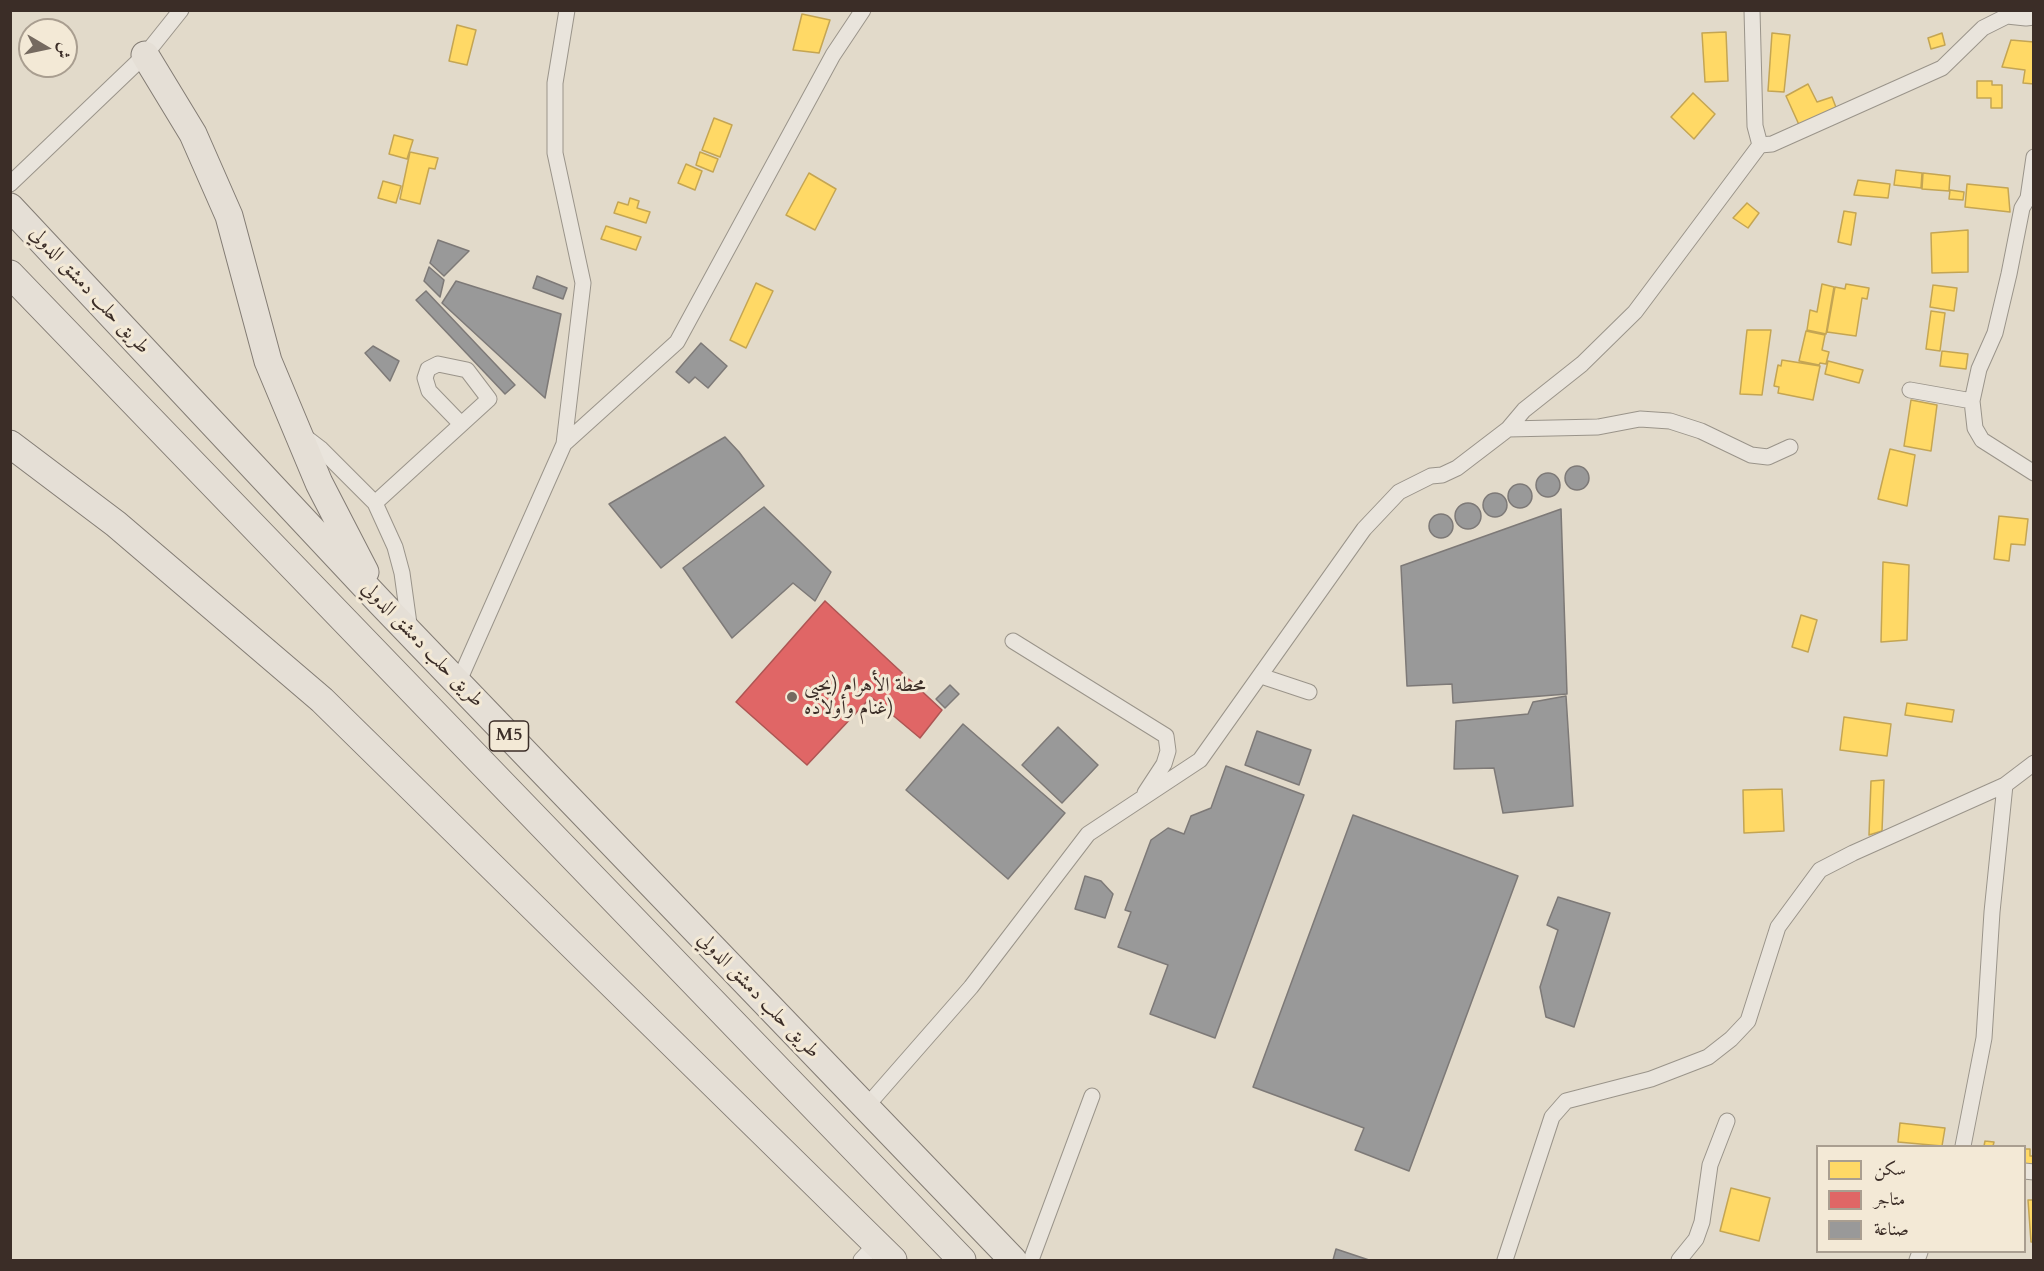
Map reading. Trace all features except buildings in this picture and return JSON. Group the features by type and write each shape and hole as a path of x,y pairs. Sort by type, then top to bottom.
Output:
{"highway":[{"path":"145,55 193,134 229,216 268,362 319,483 380,602"},
{"name":"طريق حلب دمشق الدولي","path":"10,207 380,602 1013,1260"},
{"name":"طريق حلب دمشق الدولي","path":"10,274 962,1260"},
{"path":"10,444 116,524 322,700 621,991 877,1255"}],"street":[{"path":"10,184 145,55 181,10"},
{"path":"458,683 564,444 583,283 555,153 555,83 567,10"},
{"path":"564,444 678,342 833,55 863,10"},
{"path":"1752,10 1755,126 1761,145"},
{"path":"865,1108 971,987 1088,834 1200,760 1364,529 1399,492 1431,476 1442,476 1456,468 1508,429 1524,410 1582,364 1635,312 1761,145 1772,144 1942,68 1983,28 2007,13 2026,18 2034,17"},
{"path":"2034,157 2031,197 2022,208 1995,333 1979,369 1972,401 1975,428 1982,440 2034,473"},
{"path":"1910,390 1972,401"},
{"path":"1508,429 1598,427 1640,419 1670,421 1701,431 1751,455 1768,457 1790,447"},
{"path":"375,503 461,424"},
{"path":"297,432 321,450 375,503 395,547 402,573 411,634"},
{"path":"1013,641 1166,736 1168,751 1164,764 1142,798"},
{"path":"1261,676 1309,692"},
{"path":"1505,1260 1552,1117 1566,1101 1651,1079 1708,1057 1731,1040 1748,1021 1778,927 1820,870 2005,785 2034,764"},
{"path":"1963,1145 1984,1038 1992,912 2005,785"},
{"path":"1031,1260 1092,1096"},
{"path":"1679,1260 1696,1239 1702,1222 1710,1165 1727,1121"}],"place":[{"name":"محطة الأهرام (يحيى غنام وأولاده)","path":"792,697"}]}
